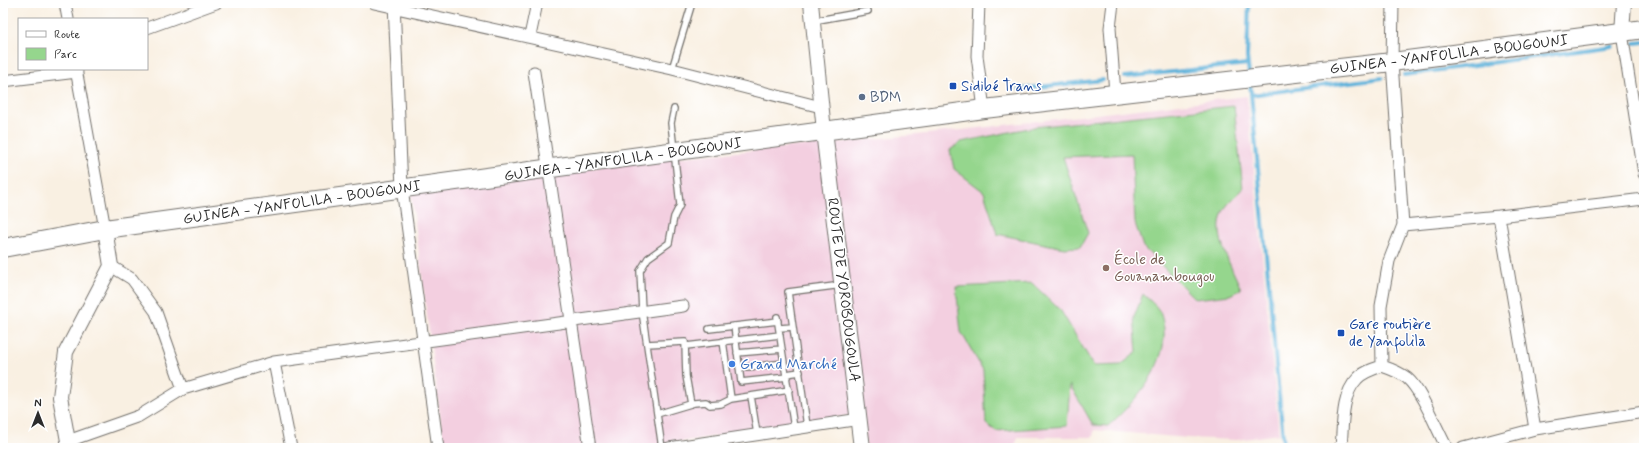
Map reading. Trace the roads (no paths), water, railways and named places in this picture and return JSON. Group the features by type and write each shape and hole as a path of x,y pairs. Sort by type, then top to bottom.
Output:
{"main road":[{"name":"GUINEA - YANFOLILA - BOUGOUNI","path":"3,248 105,229 984,109 1392,62 1644,29"},
{"name":"ROUTE DE YOROBOUGOULA","path":"824,131 860,419 862,448"}],"street":[{"path":"65,3 68,18"},
{"path":"148,28 216,3"},
{"path":"374,3 393,5 672,69 821,107"},
{"path":"530,36 537,3"},
{"path":"811,3 824,131"},
{"path":"979,3 977,56 984,109"},
{"path":"1113,3 1110,28 1115,93"},
{"path":"1382,366 1381,306 1389,260 1402,224 1392,62 1392,3"},
{"path":"1624,3 1622,32 1644,174"},
{"path":"393,5 402,188 438,448"},
{"path":"3,81 76,70 105,229 110,266 66,352 60,398 68,446 139,416 183,389 274,362 682,306"},
{"path":"534,72 547,169 590,448"},
{"path":"1402,224 1499,216 1644,199"},
{"path":"1499,216 1535,430"},
{"path":"110,266 132,279 156,312 183,389"},
{"path":"274,362 291,448"},
{"path":"1340,448 1347,396 1356,379 1369,370 1382,366 1397,372 1408,379 1416,389 1447,448"},
{"path":"1463,448 1535,430 1644,412"},
{"path":"669,448 860,419"}],"lane":[{"path":"672,69 692,3"},
{"path":"813,21 868,11"},
{"path":"662,448 642,311 640,271 648,258 670,243 674,217 680,206 671,123 674,109"},
{"path":"807,426 788,292 843,284"},
{"path":"709,329 778,319 794,428"},
{"path":"734,326 741,382 786,376 800,372"},
{"path":"686,346 735,340 780,331 793,326"},
{"path":"723,341 731,399"},
{"path":"647,344 685,342 686,376 691,404"},
{"path":"737,353 782,349"},
{"path":"739,368 784,363"},
{"path":"657,414 691,404 706,402 710,405 721,404 731,399 789,390"},
{"path":"751,396 756,434"}],"waterway":[{"path":"1249,3 1247,57 1249,74"},
{"path":"1635,43 1644,42"},
{"path":"1404,75 1613,46"},
{"path":"1125,77 1248,64"},
{"path":"1251,95 1382,78"},
{"path":"1019,89 1103,80"},
{"path":"1250,83 1284,448"}],"place":[{"name":"Sidibé Trans","path":"953,86"},
{"name":"BDM","path":"862,97"},
{"name":"École de Gouanambougou","path":"1106,268"},
{"name":"Gare routière de Yanfolila","path":"1341,333"},
{"name":"Grand Marché","path":"732,364"}]}
